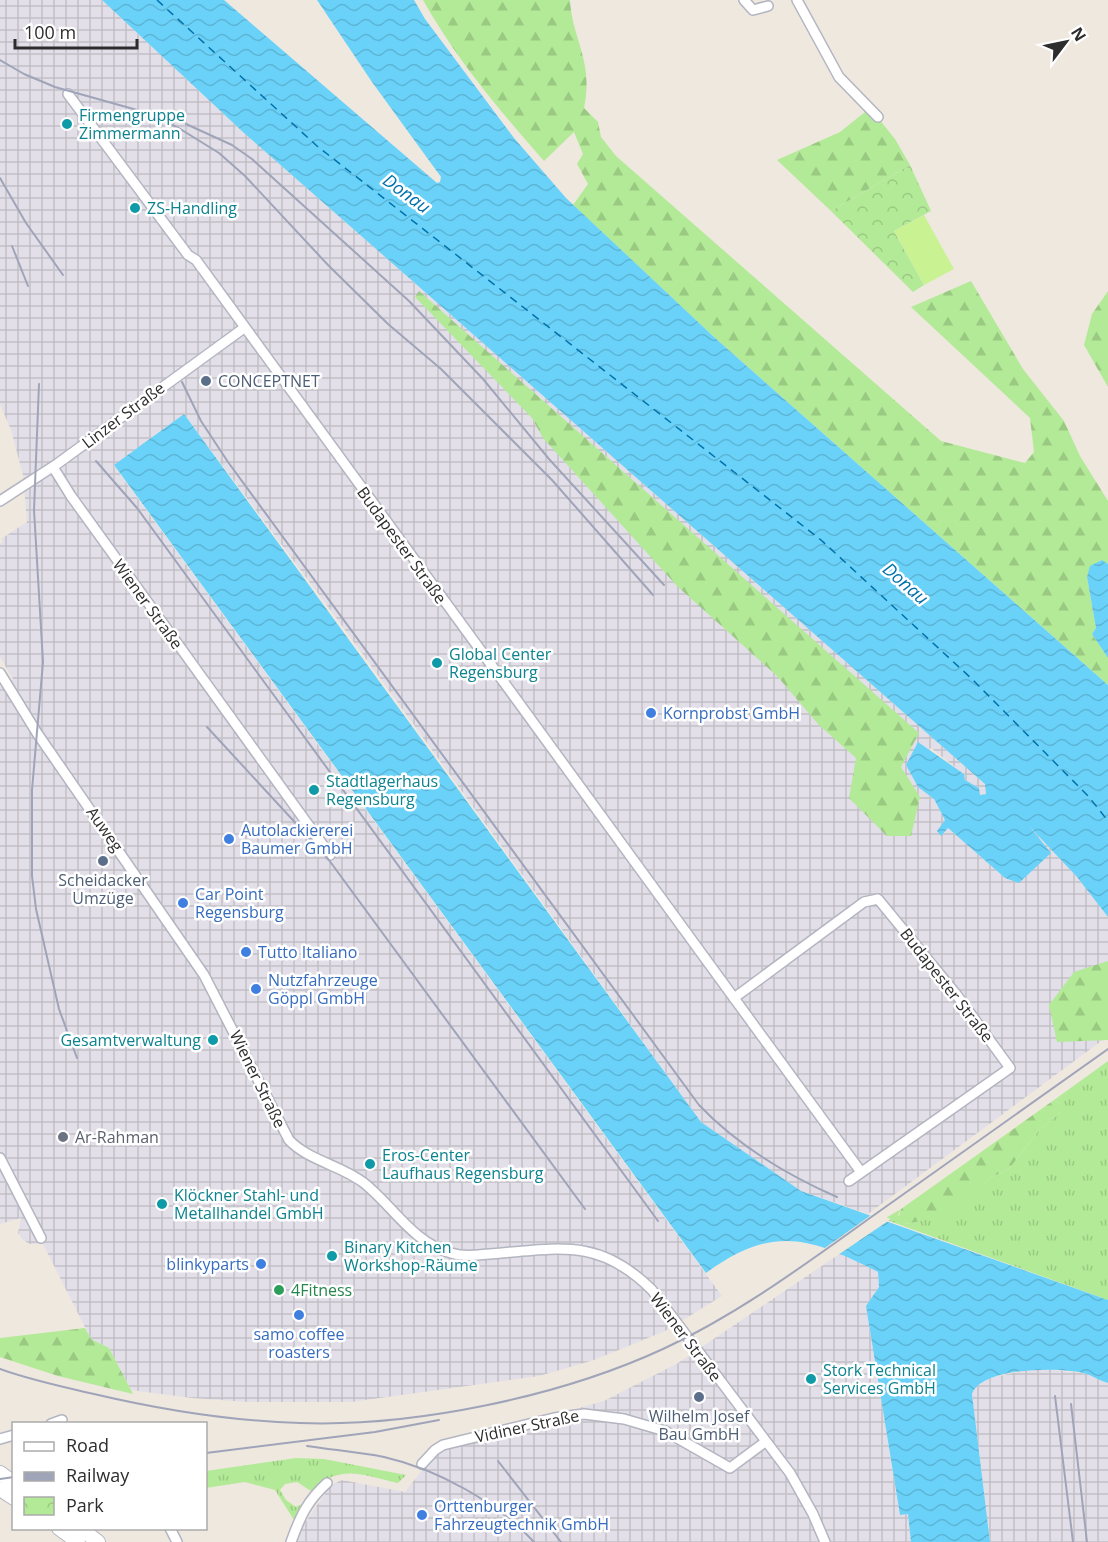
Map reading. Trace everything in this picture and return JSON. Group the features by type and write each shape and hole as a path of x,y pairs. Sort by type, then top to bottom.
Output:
{"main road":[{"path":"62,1530 78,1542"},
{"path":"83,1530 98,1542"}],"street":[{"path":"744,0 753,10 768,6"},
{"path":"797,0 839,77 878,117"},
{"name":"Budapester Straße","path":"68,94 244,328 861,1172"},
{"name":"Linzer Straße","path":"0,501 53,467 244,328"},
{"name":"Wiener Straße","path":"53,467 71,496 330,855"},
{"name":"Auweg","path":"0,673 37,733 111,836 211,986"},
{"name":"Budapester Straße","path":"734,998 871,899 883,903 956,994 1010,1068 849,1181"},
{"name":"Wiener Straße","path":"211,986 284,1132 296,1147 351,1174 375,1193 421,1239 453,1254 472,1256 564,1247 579,1248 614,1260 652,1290 804,1496 825,1542"},
{"path":"0,1158 41,1238"},
{"name":"Vidiner Straße","path":"422,1464 443,1445 554,1418 584,1414 624,1419 665,1431 730,1468 765,1442"},
{"path":"56,1422 62,1420"},
{"path":"291,1542 302,1512 310,1499 327,1483"}],"shaded area":[{"path":"0,0 102,0 244,133 985,784 986,794 980,795 979,788 965,780 964,774 931,748 906,765 918,787 934,799 945,820 940,835 948,828 1005,878 1030,827 1077,877 1108,917 1108,1036 868,1214 801,1191 701,1122 340,623 184,414 114,466 722,1296 665,1331 594,1360 539,1376 351,1402 248,1402 131,1390 109,1348 91,1339 43,1244 30,1244 23,1240 18,1233 21,1218 0,1224 0,687 13,679 0,657 0,544 3,542 1,539 27,522 23,475 11,430 0,404"},
{"path":"841,1253 878,1272 879,1287 866,1306 900,1515 908,1514 911,1542 296,1542 300,1530 331,1485 342,1480 405,1492 440,1447 604,1401 678,1363"},
{"path":"1049,1369 1088,1374 1108,1383 1108,1542 990,1542 972,1394 974,1387 982,1380 1025,1370"}],"green space":[{"path":"423,0 570,0 586,77 584,108 598,122 601,137 616,156 941,441 1025,463 1034,452 1030,418 911,307 971,281 1023,369 1064,421 1080,456 1108,501 1108,564 1101,560 1087,577 1096,628 1092,634 1108,658 1108,685 714,337 573,205 588,184 577,164 583,154 574,132 544,161 464,64"},
{"path":"870,108 895,139 910,165 831,211 777,160 840,132"},
{"path":"910,165 931,211 894,231 924,285 913,292 831,211"},
{"path":"924,215 954,269 924,285 894,231"},
{"path":"419,291 919,733 901,767 920,797 911,836 887,836 849,798 856,758 819,725 777,676 677,586 543,438 532,418 415,297"},
{"path":"1108,291 1108,387 1084,345 1092,314"},
{"path":"1108,961 1108,1040 1057,1042 1049,1005 1074,972"},
{"path":"1108,1061 1108,1300 884,1219 901,1209 898,1215 906,1224 945,1215 992,1177 1009,1169 1040,1129 1061,1112 1061,1104 1054,1100"},
{"path":"1054,1100 1061,1104 1061,1112 1040,1129 1009,1169 992,1177 945,1216 906,1224 898,1219 901,1209"},
{"path":"85,1328 91,1339 109,1348 133,1394 58,1376 0,1357 0,1338"},
{"path":"296,1458 324,1459 406,1475 398,1483 363,1475 342,1474 322,1482 311,1491 297,1482 285,1484 280,1490 286,1500 296,1507 301,1504 294,1520 275,1490 245,1482 207,1488 207,1471"}],"water":[{"name":"Donau","path":"102,0 224,0 437,183 440,182 441,177 372,82 317,0 414,0 425,19 514,138 566,198 714,337 1108,685 1108,917 1077,877 1030,827 1051,853 1019,883 1005,878 948,828 941,836 937,831 945,820 934,799 918,787 906,765 918,742 964,774 965,780 979,788 980,795 986,794 985,784 244,133"},
{"path":"184,414 701,1122 801,1191 1108,1300 1108,1383 1075,1371 1023,1371 990,1378 978,1385 972,1394 990,1542 911,1542 908,1514 900,1515 866,1306 879,1287 878,1272 831,1250 791,1241 771,1242 751,1248 706,1273 114,465"},
{"path":"1102,560 1108,564 1108,658 1092,634 1096,628 1087,577 1090,566"}],"pier":[{"path":"874,1213 891,1219 838,1255 822,1250"}],"ferry route":[{"path":"157,0 317,146 821,540 972,679 1089,797 1108,821"}],"railway":[{"path":"0,60 24,74 55,87 137,110 177,127 219,153 245,176 328,265 388,324 441,369 552,480 653,595"},
{"path":"186,124 232,145 252,159 409,301 483,379 549,459 664,585"},
{"path":"0,178 26,223 63,275"},
{"path":"12,246 28,286"},
{"path":"182,382 201,421 228,462 699,1105 746,1146 781,1169 837,1197"},
{"path":"39,384 34,510 43,662 32,790 32,876 36,909 59,1009 77,1058"},
{"path":"96,461 137,508 658,1221"},
{"path":"207,727 326,856 585,1209"},
{"path":"0,1369 59,1386 171,1410 248,1420 300,1423 390,1420 438,1414 532,1395 622,1366 663,1349 721,1319 804,1265 1108,1049"},
{"path":"1055,1396 1073,1542"},
{"path":"1071,1404 1087,1542"},
{"path":"207,1453 375,1432 439,1420"},
{"path":"307,1446 384,1457 425,1470 484,1501 519,1527 534,1542"},
{"path":"498,1461 561,1542"},
{"path":"0,1479 12,1477"}],"place":[{"name":"Firmengruppe Zimmermann","path":"67,124"},
{"name":"ZS-Handling","path":"135,208"},
{"name":"CONCEPTNET","path":"206,381"},
{"name":"Global Center Regensburg","path":"437,663"},
{"name":"Kornprobst GmbH","path":"651,713"},
{"name":"Stadtlagerhaus Regensburg","path":"314,790"},
{"name":"Autolackiererei Baumer GmbH","path":"229,839"},
{"name":"Scheidacker Umzüge","path":"103,861"},
{"name":"Car Point Regensburg","path":"183,903"},
{"name":"Tutto Italiano","path":"246,952"},
{"name":"Nutzfahrzeuge Göppl GmbH","path":"256,989"},
{"name":"Gesamtverwaltung","path":"213,1040"},
{"name":"Ar-Rahman","path":"63,1137"},
{"name":"Eros-Center Laufhaus Regensburg","path":"370,1164"},
{"name":"Klöckner Stahl- und Metallhandel GmbH","path":"162,1204"},
{"name":"Binary Kitchen Workshop-Räume","path":"332,1256"},
{"name":"blinkyparts","path":"261,1264"},
{"name":"4Fitness","path":"279,1290"},
{"name":"samo coffee roasters","path":"299,1315"},
{"name":"Stork Technical Services GmbH","path":"811,1379"},
{"name":"Wilhelm Josef Bau GmbH","path":"699,1397"},
{"name":"Orttenburger Fahrzeugtechnik GmbH","path":"422,1515"}]}
